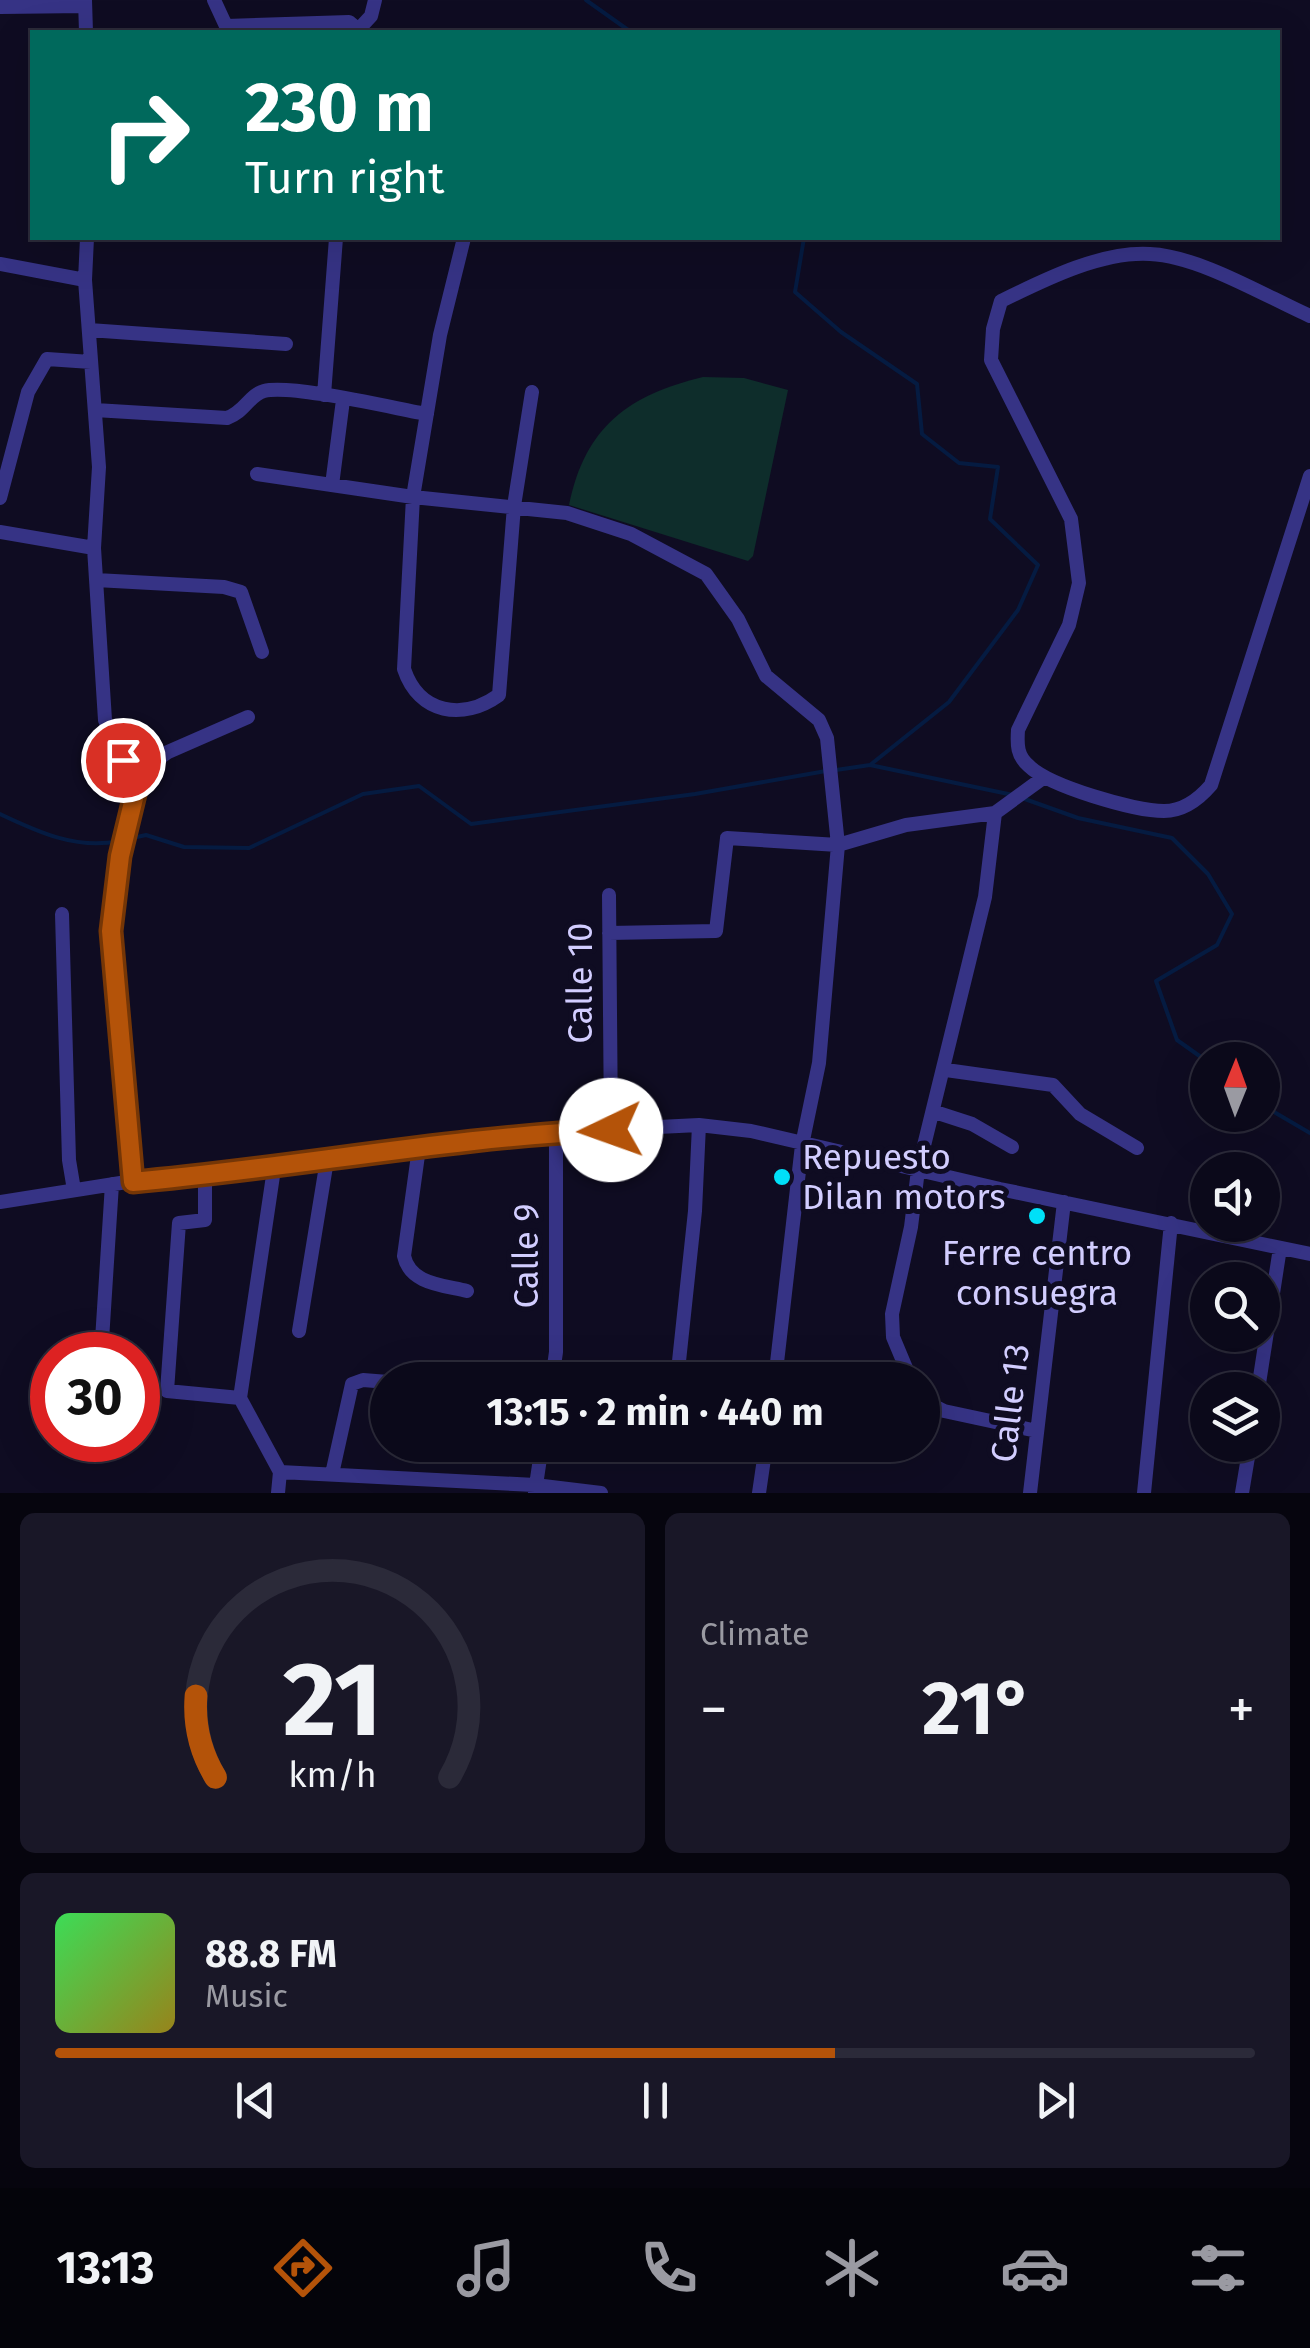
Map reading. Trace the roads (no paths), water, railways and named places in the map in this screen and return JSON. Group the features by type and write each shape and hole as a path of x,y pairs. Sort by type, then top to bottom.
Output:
{"street":[{"path":"214,0 226,26 349,22 360,30 375,0"},
{"path":"8,4 85,3 86,30"},
{"path":"87,240 85,280 99,467 94,548 105,720 136,790"},
{"path":"324,395 336,240"},
{"path":"464,240 440,334 413,497 404,669 409,686 422,702 448,709 480,708 499,695 514,506 532,392"},
{"path":"1310,316 1182,260 1148,253 1083,267 1001,300 992,328 991,360 1070,519 1079,582 1075,606 1018,730 1017,749 1026,764 1043,778 1124,804 1165,811 1197,800 1210,785 1310,476"},
{"path":"0,264 85,280"},
{"path":"89,330 286,344"},
{"path":"0,498 28,392 47,359 91,362"},
{"path":"94,410 227,418 240,414 254,396 265,390 324,395 427,414"},
{"path":"332,485 343,400"},
{"path":"257,474 413,497 567,513 630,534 706,574 738,618 766,676 818,720 826,738 838,845 819,1063 802,1145 777,1362"},
{"path":"0,532 94,548"},
{"path":"96,580 240,592 262,652"},
{"path":"133,1182 111,931 128,816 136,790 151,764 168,752 248,717"},
{"path":"610,933 716,931 727,838 838,845 906,825 999,811 1043,778"},
{"path":"903,1362 893,1337 892,1314 911,1227 918,1170 946,1070 985,898 999,811"},
{"name":"Calle 10","path":"609,895 611,1130"},
{"path":"62,914 69,1160 74,1190"},
{"path":"946,1070 1054,1085 1080,1114 1137,1148"},
{"path":"935,1112 972,1124 1012,1148"},
{"path":"679,1362 695,1211 698,1125"},
{"path":"0,1202 112,1184 274,1169 556,1132 698,1125 751,1131 1310,1254"},
{"name":"Calle 9","path":"555,1362 556,1132"},
{"path":"418,1148 404,1256 407,1267 415,1277 467,1292"},
{"path":"299,1331 327,1160"},
{"path":"274,1169 240,1398 280,1472 278,1493"},
{"path":"205,1176 206,1220 179,1224 167,1391 240,1398"},
{"path":"103,1332 112,1184"},
{"name":"Calle 13","path":"1030,1493 1064,1202"},
{"path":"1144,1493 1171,1223"},
{"path":"1261,1372 1280,1248"},
{"path":"332,1474 352,1384 370,1381"},
{"path":"940,1409 1038,1432"},
{"path":"535,1489 539,1462"},
{"path":"758,1493 763,1462"},
{"path":"1242,1493 1247,1462"},
{"path":"280,1472 601,1493"}],"waterway":[{"path":"586,0 628,30"},
{"path":"804,240 795,292 841,332 917,384 922,434 959,463 998,467 990,519 1038,565 1018,610 949,702 870,765"},
{"path":"836,770 870,765 1013,795"},
{"path":"128,839 146,835 184,847 249,848 363,794 419,786 471,824 695,794 826,771"},
{"path":"1022,798 1078,818 1172,838 1208,874 1232,914 1217,945 1156,981 1177,1040 1190,1049"},
{"path":"0,814 73,841 119,841"},
{"path":"1280,1116 1310,1133"}],"place":[{"name":"Repuesto Dilan motors","path":"782,1177"},
{"name":"Ferre centro consuegra","path":"1037,1216"}]}
